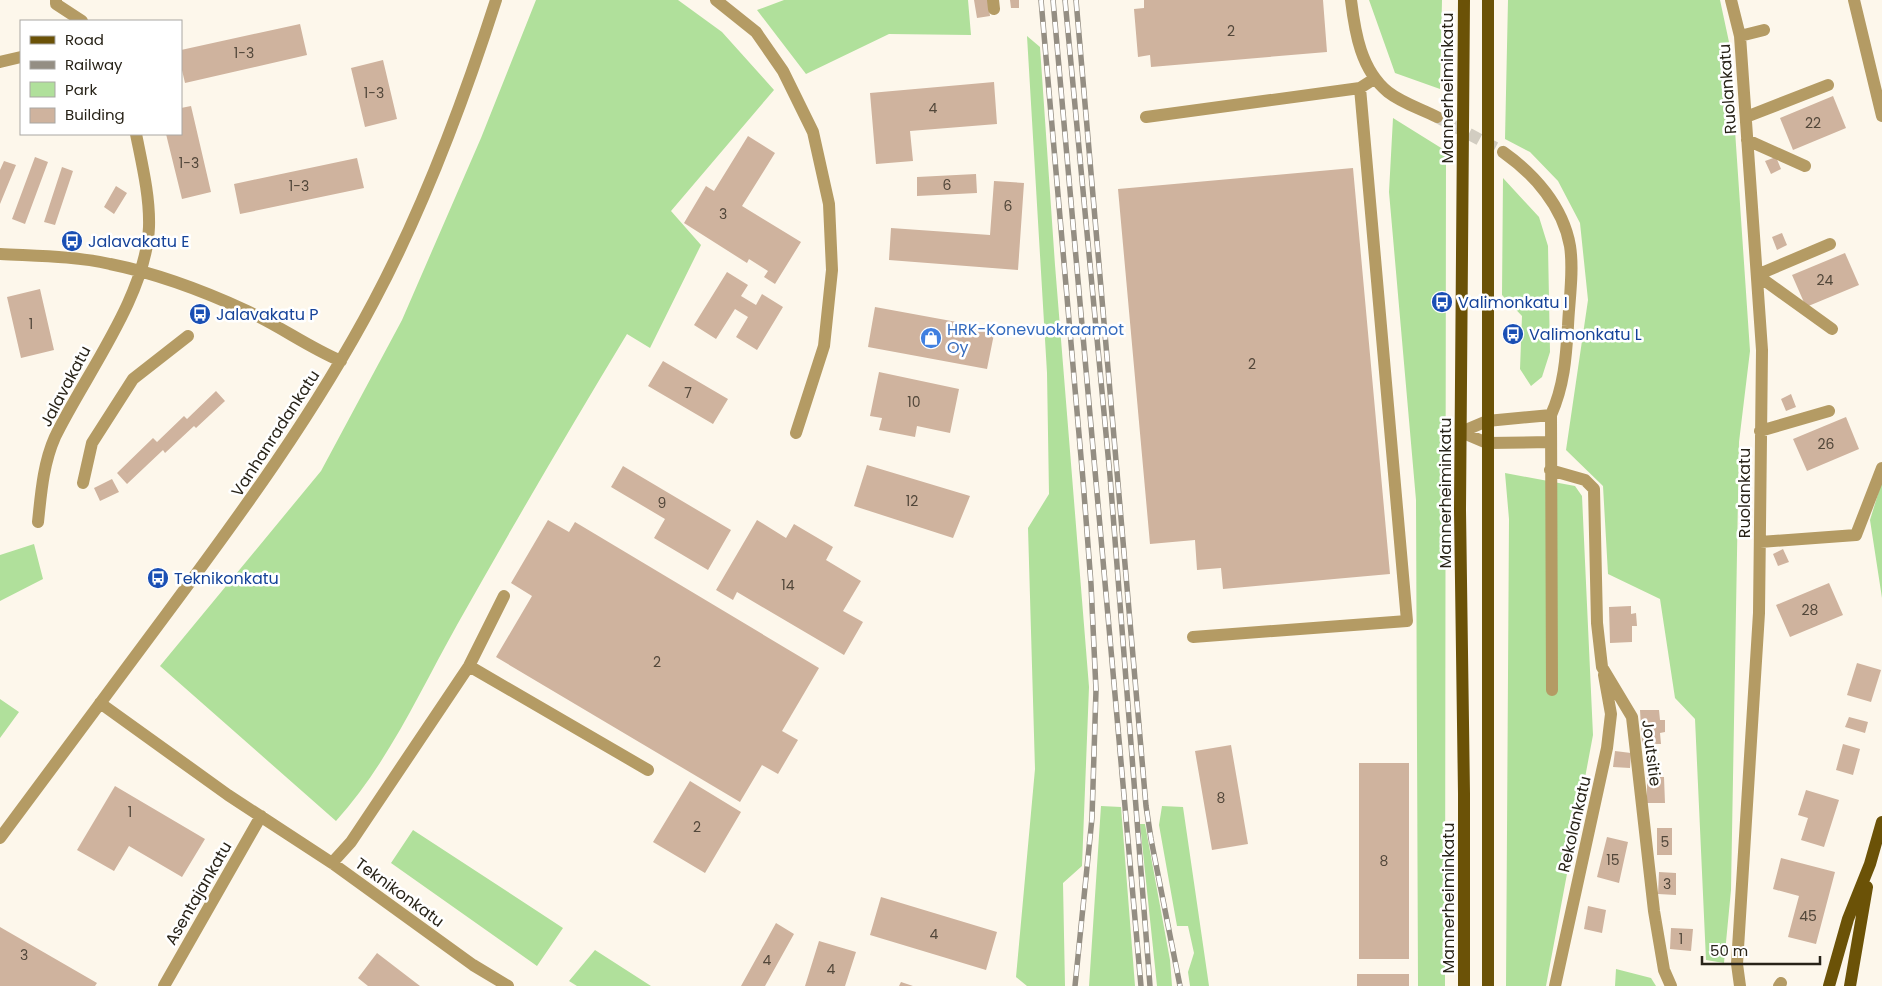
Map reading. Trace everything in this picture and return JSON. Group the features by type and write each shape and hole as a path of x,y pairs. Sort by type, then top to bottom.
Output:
{"main road":[{"name":"Mannerheiminkatu","path":"1464,0 1461,432 1464,986"},
{"path":"1488,0 1488,986"},
{"path":"1829,986 1848,919 1870,864 1882,822"},
{"path":"1850,986 1870,864"}],"street":[{"path":"56,0 56,4 80,20"},
{"name":"Vanhanradankatu","path":"0,838 260,489 341,361 375,301 404,242 444,149 464,99 496,0"},
{"path":"716,0 756,32 783,71 813,132 829,204 832,270 824,346 796,433"},
{"path":"1352,0 1359,43 1374,79 1389,93 1436,117"},
{"name":"Ruolankatu","path":"1732,0 1740,36 1762,350 1760,613 1737,964 1740,986"},
{"path":"1854,0 1882,116"},
{"path":"1740,36 1764,30"},
{"path":"0,62 20,57"},
{"path":"1146,117 1360,88 1374,79"},
{"path":"1746,117 1828,85"},
{"path":"1193,637 1407,621 1360,88"},
{"name":"Jalavakatu","path":"38,522 44,474 55,438 132,295 139,272 149,226 143,169 136,135"},
{"path":"1747,140 1805,166"},
{"path":"1503,152 1525,168 1542,185 1560,220 1570,246 1566,348 1560,395 1550,415 1552,690"},
{"path":"1757,275 1830,244"},
{"path":"0,254 109,264 139,272 246,310 293,334 316,350 341,361"},
{"path":"1757,275 1832,329"},
{"path":"83,483 92,443 133,379 188,336"},
{"path":"1760,431 1829,411"},
{"path":"1461,432 1487,421 1550,415"},
{"path":"1461,432 1487,443 1550,442"},
{"path":"1760,542 1856,535 1882,468"},
{"name":"Joutsitie","path":"1550,470 1585,480 1594,489 1597,623 1602,668 1632,717 1654,911 1664,970 1672,986"},
{"path":"332,863 350,842 469,666 504,596"},
{"path":"469,666 648,770"},
{"name":"Rekolankatu","path":"1555,986 1607,748 1611,714 1602,668"},
{"name":"Teknikonkatu","path":"100,703 261,816 332,863 473,965 508,986"},
{"name":"Asentajankatu","path":"164,986 261,816"}],"green space":[{"path":"536,0 678,0 722,32 774,90 671,211 701,245 650,348 627,334 562,442 457,625 402,727 371,776 336,821 160,666 321,471 402,320 481,138"},
{"path":"784,0 968,0 971,35 889,34 806,74 757,10"},
{"path":"1369,0 1442,0 1440,89 1395,73"},
{"path":"1508,0 1720,0 1729,42 1750,351 1739,442 1731,890 1724,963 1706,960 1695,719 1675,698 1660,599 1608,574 1603,486 1566,450 1588,300 1580,223 1558,181 1530,152 1505,139"},
{"path":"1027,36 1040,47 1055,265 1089,687 1082,866 1063,883 1065,986 1027,986 1016,977 1035,769 1028,528 1049,494 1047,373"},
{"path":"1393,118 1446,151 1445,986 1418,986 1416,500 1389,192"},
{"path":"1503,178 1539,217 1548,246 1550,352 1542,377 1531,386 1520,369 1522,316 1502,295"},
{"path":"1505,473 1575,486 1582,496 1593,735 1546,986 1506,986 1509,519"},
{"path":"1882,481 1882,598 1870,520"},
{"path":"34,544 43,579 0,601 0,555"},
{"path":"0,699 19,712 0,738"},
{"path":"1101,806 1121,807 1135,986 1089,986"},
{"path":"1162,806 1183,807 1209,986 1190,986 1188,972 1194,953 1188,926 1177,926 1159,825"},
{"path":"1140,824 1145,824 1170,960 1172,986 1157,986"},
{"path":"413,830 563,928 537,966 391,863"},
{"path":"595,950 651,986 577,986 569,981"},
{"path":"1616,969 1651,978 1656,986 1615,986"}],"building":[{"path":"974,0 988,0 990,16 977,18"},
{"path":"1010,0 1019,0 1019,8 1011,8"},
{"path":"1144,0 1323,0 1327,52 1151,67 1150,55 1138,57 1134,9 1144,8"},
{"path":"300,24 307,55 185,83 182,70 182,50"},
{"path":"383,60 397,119 365,127 351,68"},
{"path":"994,82 997,124 910,131 913,161 876,164 870,93"},
{"path":"1833,96 1846,128 1793,150 1780,118"},
{"path":"191,106 211,192 182,199 166,135 182,135 182,108"},
{"path":"748,136 775,153 742,206 801,242 775,284 764,277 768,271 749,259 747,263 684,223 706,186 714,191"},
{"path":"35,157 48,162 25,224 12,219"},
{"path":"1776,157 1781,169 1771,174 1765,161"},
{"path":"357,158 364,188 240,214 234,184"},
{"path":"4,161 16,165 0,204 0,170"},
{"path":"62,167 73,171 55,225 44,222"},
{"path":"1353,168 1390,574 1223,589 1221,568 1197,570 1195,540 1150,544 1118,189"},
{"path":"976,174 977,193 917,196 917,177"},
{"path":"994,181 1024,183 1018,270 889,260 891,228 990,235"},
{"path":"116,186 127,193 114,214 104,207"},
{"path":"1782,233 1787,245 1777,250 1772,237"},
{"path":"1845,253 1859,285 1806,307 1792,275"},
{"path":"727,272 748,285 741,296 756,305 762,294 783,307 757,350 736,337 748,317 735,309 716,339 694,325"},
{"path":"40,289 54,350 21,358 7,297"},
{"name":"HRK-Konevuokraamot Oy","path":"875,307 995,329 987,369 868,347"},
{"path":"663,361 728,399 713,424 648,386"},
{"path":"879,372 959,389 950,433 917,426 915,437 879,430 882,418 870,416"},
{"path":"216,391 225,401 165,453 163,450 127,484 117,473 153,438 157,442 184,416 187,419"},
{"path":"1791,394 1796,407 1786,411 1781,399"},
{"path":"1846,417 1859,449 1807,471 1793,439"},
{"path":"867,465 970,496 953,538 854,506"},
{"path":"623,466 731,530 708,570 654,538 665,519 611,487"},
{"path":"112,479 119,492 100,501 94,488"},
{"path":"548,520 569,532 575,522 819,668 782,731 798,740 778,774 762,765 740,802 496,657 532,596 511,583"},
{"path":"757,520 786,538 794,524 833,547 826,560 861,581 843,611 863,622 844,655 737,592 733,600 716,590"},
{"path":"1783,549 1789,562 1778,566 1773,554"},
{"path":"1829,583 1843,615 1790,637 1776,605"},
{"path":"1631,606 1631,614 1636,613 1637,626 1632,626 1632,642 1610,643 1609,607"},
{"path":"1857,663 1881,670 1871,702 1847,695"},
{"path":"1640,710 1659,710 1660,720 1665,720 1665,732 1660,733 1661,744 1642,744"},
{"path":"1849,717 1868,722 1865,733 1845,727"},
{"path":"1843,744 1860,749 1853,775 1836,770"},
{"path":"1231,745 1248,844 1212,850 1195,751"},
{"path":"1615,751 1631,753 1630,768 1613,767"},
{"path":"1359,763 1409,763 1409,959 1359,959"},
{"path":"1647,777 1664,777 1665,803 1647,803"},
{"path":"690,781 741,812 705,873 653,842"},
{"path":"115,786 205,839 182,877 129,846 114,871 77,850"},
{"path":"1806,790 1839,800 1824,847 1801,840 1808,818 1798,815"},
{"path":"1657,828 1672,828 1672,855 1657,855"},
{"path":"1607,837 1628,842 1619,883 1597,877"},
{"path":"1781,858 1835,872 1816,944 1788,937 1799,896 1773,889"},
{"path":"1659,872 1676,873 1676,895 1658,894"},
{"path":"881,897 997,932 986,970 870,935"},
{"path":"1588,906 1606,910 1602,933 1584,929"},
{"path":"776,923 794,934 765,986 741,986"},
{"path":"0,927 97,983 95,986 0,986"},
{"path":"1671,928 1693,929 1691,951 1670,949"},
{"path":"819,941 856,952 845,986 805,986"},
{"path":"377,953 420,986 368,986 358,978"},
{"path":"1357,974 1409,974 1409,986 1357,986"},
{"path":"901,982 913,986 899,986"}],"tunnel":[{"path":"1437,117 1503,152"}],"railway":[{"path":"1041,0 1083,480 1091,584 1096,690 1092,818 1075,986"},
{"path":"1053,0 1141,986"},
{"path":"1065,0 1110,476 1150,986"},
{"path":"1076,0 1146,806 1180,986"}],"place":[{"name":"Jalavakatu E","path":"72,241"},
{"name":"Valimonkatu I","path":"1442,302"},
{"name":"Jalavakatu P","path":"200,314"},
{"name":"Valimonkatu L","path":"1513,334"},
{"name":"HRK-Konevuokraamot Oy","path":"931,338"},
{"name":"Teknikonkatu","path":"158,578"}]}
